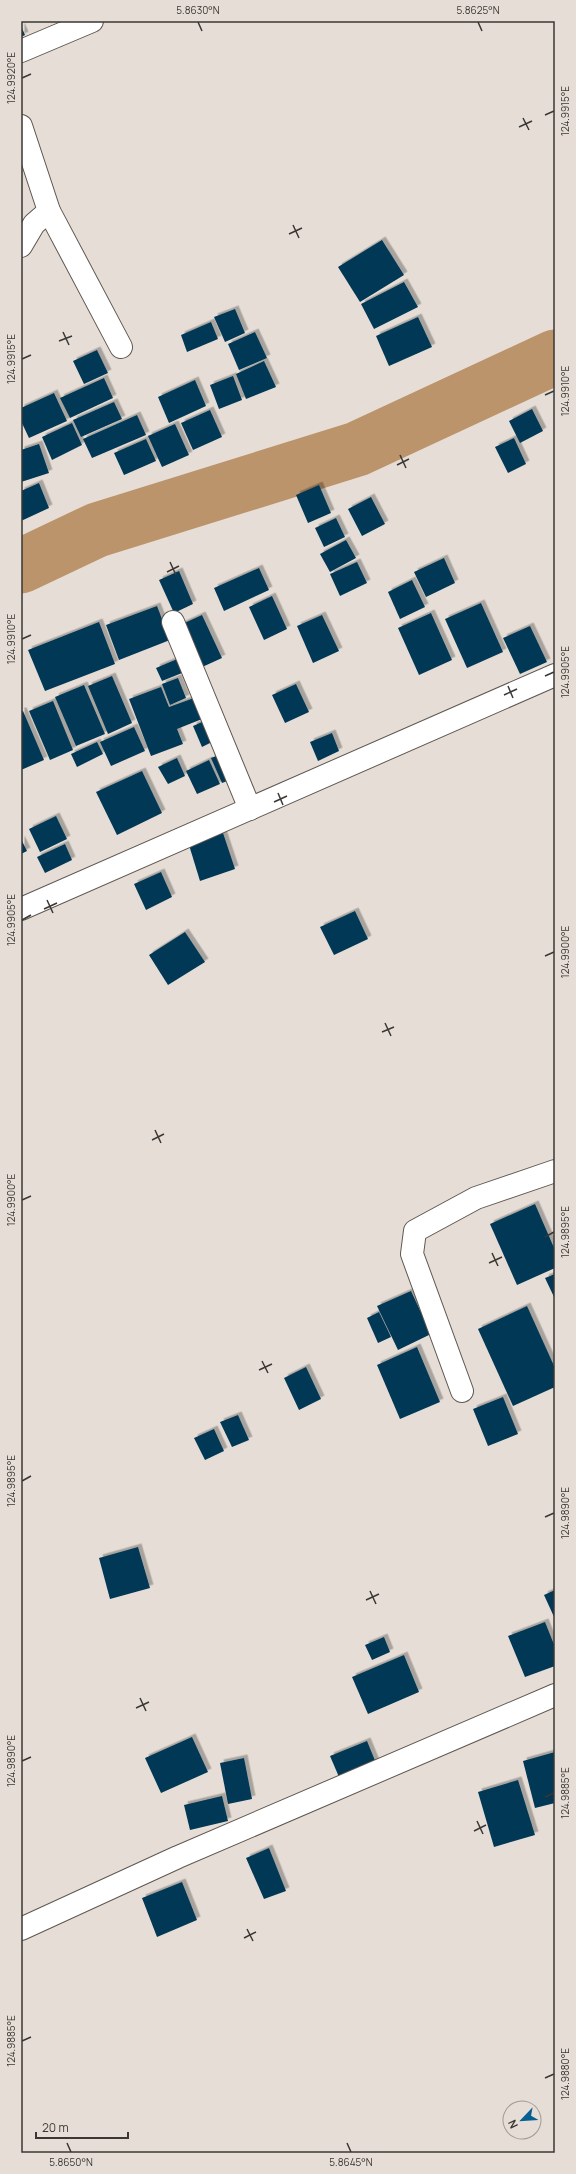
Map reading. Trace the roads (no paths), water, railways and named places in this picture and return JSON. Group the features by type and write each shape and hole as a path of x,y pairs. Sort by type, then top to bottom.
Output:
{"street":[{"path":"21,51 92,21"},
{"path":"21,126 49,211 121,347"},
{"path":"21,246 34,224 49,211"},
{"path":"173,622 250,809"},
{"path":"21,909 555,675"},
{"path":"462,1391 412,1254 415,1231 476,1198 555,1171"},
{"path":"21,1929 178,1857 555,1695"}],"waterway":[{"path":"21,566 97,530 357,449 555,357"}]}
